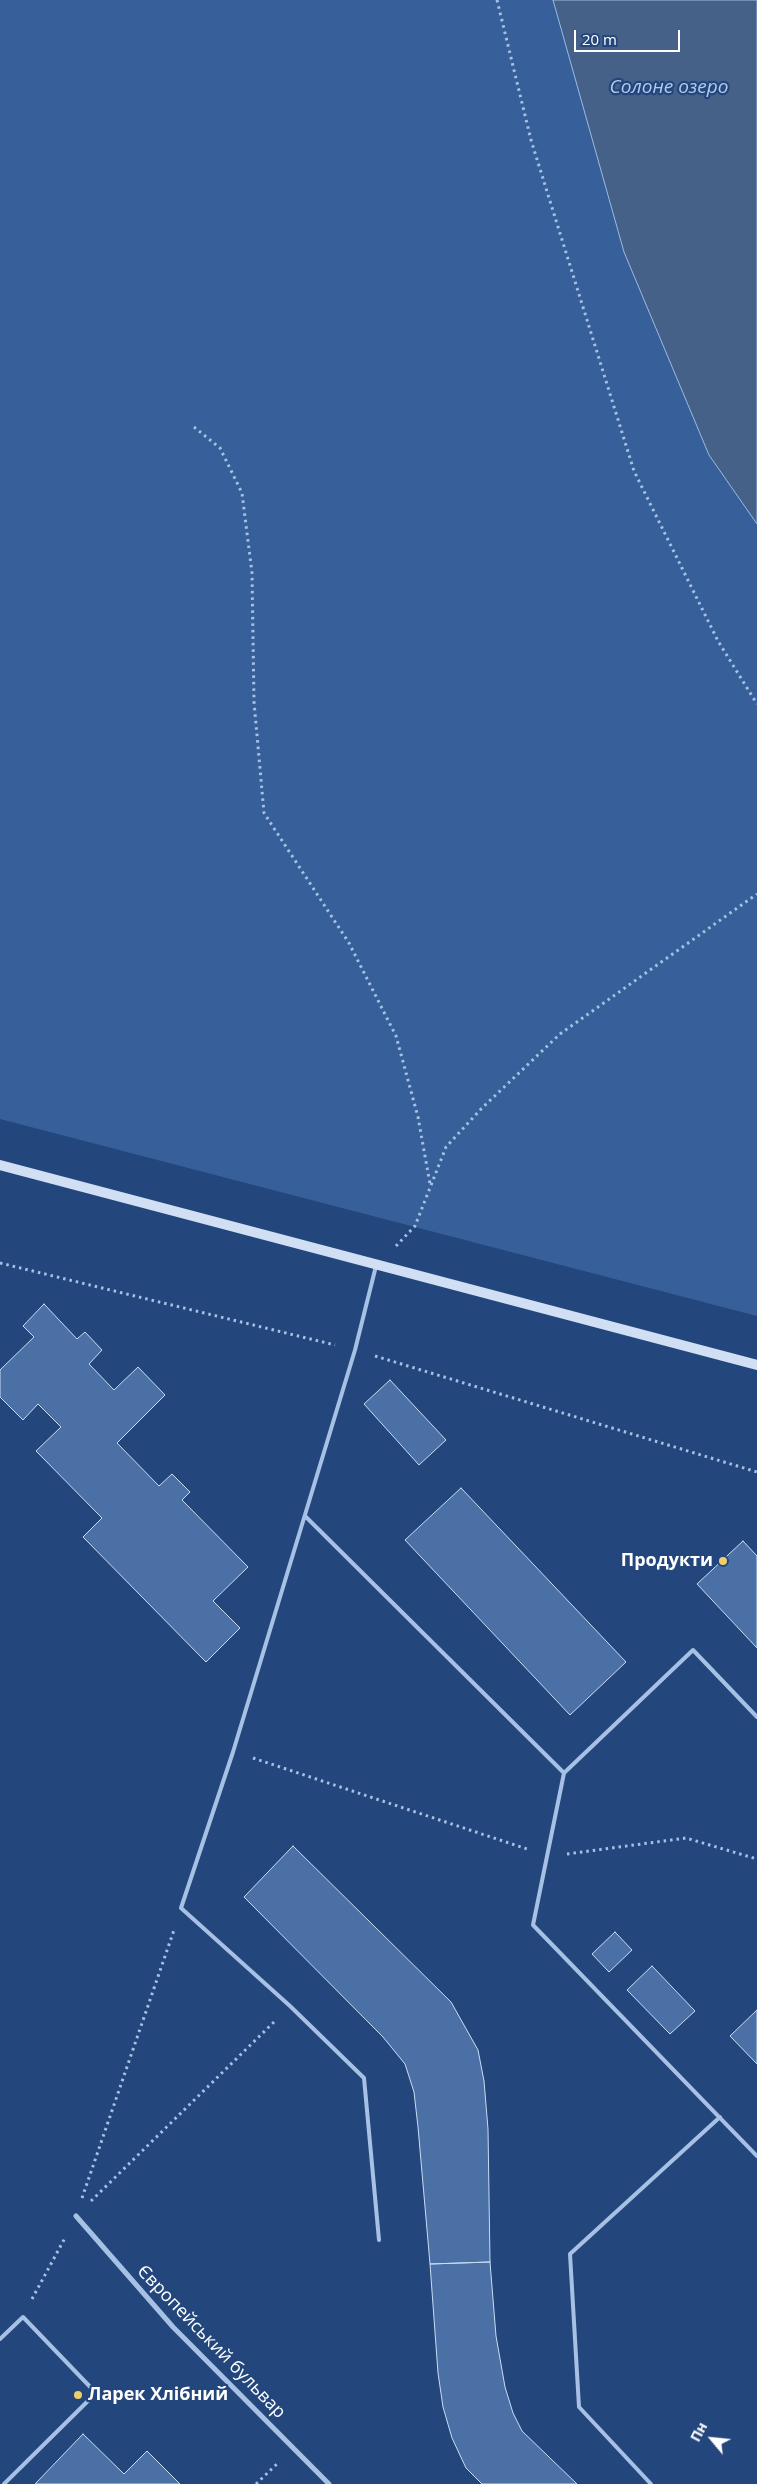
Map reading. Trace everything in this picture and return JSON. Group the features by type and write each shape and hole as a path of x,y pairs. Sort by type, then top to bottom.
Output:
{"street":[{"path":"0,1165 376,1266 757,1365"},
{"name":"Європейський бульвар","path":"76,2216 173,2327 330,2484"}],"lane":[{"path":"376,1266 355,1350 305,1516 233,1752 181,1908 290,2006 364,2078 379,2240"},
{"path":"305,1516 564,1773"},
{"path":"757,1717 693,1650 564,1773 533,1925 757,2156"},
{"path":"651,2484 579,2407 570,2254 720,2117"},
{"path":"0,2339 23,2317 96,2393 4,2484"}],"path":[{"path":"497,0 530,140 634,471 718,641 757,704"},
{"path":"194,427 220,448 242,493 252,573 254,702 264,814 349,943 396,1036 418,1118 430,1184"},
{"path":"376,1266 414,1226 446,1147 480,1109 560,1034 757,894"},
{"path":"0,1263 355,1350 757,1472"},
{"path":"233,1752 547,1856 686,1838 757,1859"},
{"path":"23,2317 76,2216 181,1908"},
{"path":"76,2216 290,2006"},
{"path":"256,2484 294,2448"}],"shaded area":[{"path":"0,0 553,0 624,252 709,455 757,524 757,1316 0,1119"}],"water":[{"name":"Солоне озеро","path":"553,0 757,0 757,524 709,455 624,252"}],"building":[{"path":"44,1304 77,1339 85,1332 102,1350 89,1364 114,1390 138,1367 165,1395 117,1443 159,1486 172,1474 190,1492 182,1500 248,1567 213,1601 240,1628 206,1662 83,1537 102,1518 36,1451 61,1427 38,1404 23,1420 0,1397 0,1370 34,1337 23,1326"},
{"path":"390,1380 446,1440 419,1465 364,1404"},
{"path":"461,1488 626,1662 570,1715 405,1540"},
{"path":"743,1541 757,1556 757,1648 697,1584"},
{"path":"293,1846 451,2002 478,2050 484,2081 488,2129 490,2262 430,2264 414,2092 405,2064 383,2037 244,1897"},
{"path":"615,1932 632,1950 609,1972 592,1954"},
{"path":"652,1966 695,2011 670,2034 627,1990"},
{"path":"757,2010 757,2064 730,2036"},
{"path":"490,2262 496,2336 505,2387 513,2413 522,2431 577,2484 482,2484 466,2468 452,2438 443,2407 438,2373 430,2264"},
{"path":"83,2434 124,2474 147,2451 180,2484 35,2484"}],"place":[{"name":"Продукти","path":"723,1561"},
{"name":"Ларек Хлібний","path":"78,2395"}]}
